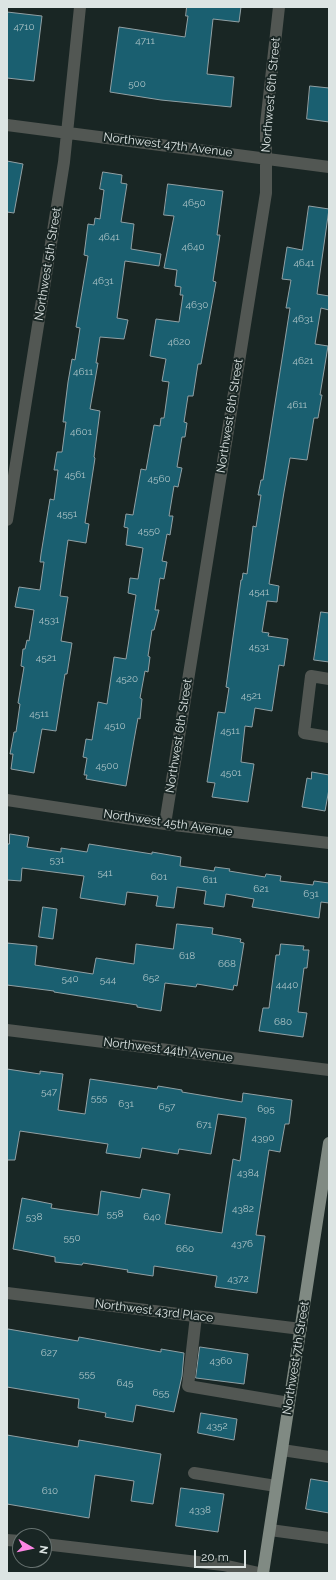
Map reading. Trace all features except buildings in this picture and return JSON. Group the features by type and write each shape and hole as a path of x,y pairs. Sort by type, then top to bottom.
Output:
{"main road":[{"name":"Northwest 7th Street","path":"263,1573 301,1329 325,1200 329,1143"}],"street":[{"name":"Northwest 5th Street","path":"7,520 63,170 80,7"},
{"name":"Northwest 6th Street","path":"165,824 266,193 266,124 279,7"},
{"name":"Northwest 47th Avenue","path":"7,125 329,167"},
{"path":"329,679 311,676 304,733 329,737"},
{"name":"Northwest 45th Avenue","path":"7,800 165,824 329,844"},
{"name":"Northwest 44th Avenue","path":"7,1030 329,1070"},
{"name":"Northwest 43rd Place","path":"7,1293 301,1329"},
{"path":"196,1316 188,1386 289,1403"},
{"path":"282,1450 329,1457"},
{"path":"194,1473 276,1486"},
{"path":"270,1530 329,1538"},
{"path":"52,1545 223,1565 259,1573"}]}
